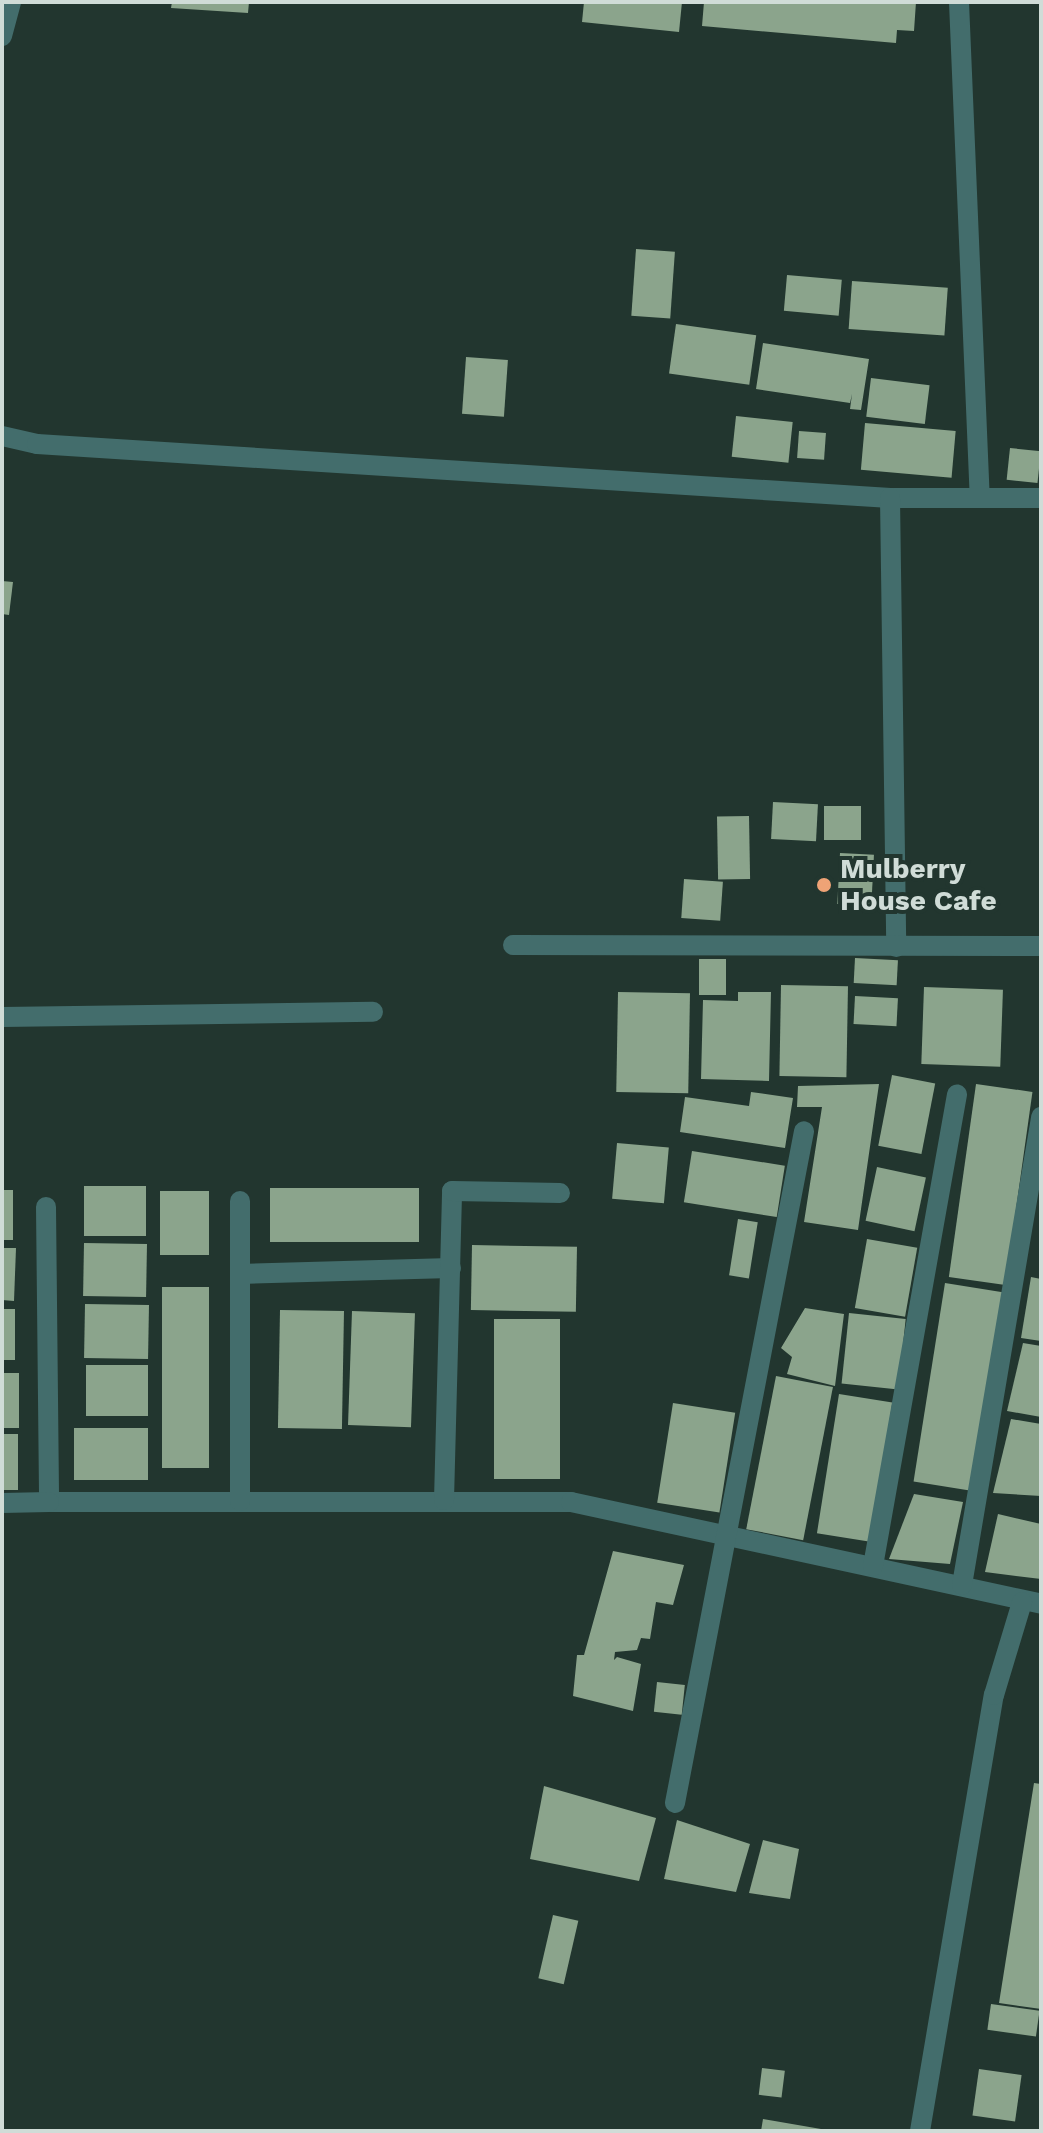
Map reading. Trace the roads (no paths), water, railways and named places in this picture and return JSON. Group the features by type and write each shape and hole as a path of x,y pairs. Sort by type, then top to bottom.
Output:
{"street":[{"path":"2,36 11,2"},
{"path":"959,2 980,496"},
{"path":"2,436 37,444 890,498 1041,498"},
{"path":"890,498 896,947"},
{"path":"513,945 1041,946"},
{"path":"2,1017 373,1012"},
{"path":"873,1566 957,1094"},
{"path":"962,1585 1041,1117"},
{"path":"675,1803 804,1131"},
{"path":"444,1500 452,1191 560,1193"},
{"path":"240,1201 240,1501"},
{"path":"46,1207 49,1502"},
{"path":"240,1274 451,1268"},
{"path":"2,1503 571,1502 962,1585 1031,1603 994,1695 920,2131"}],"place":[{"name":"Mulberry House Cafe","path":"824,885"}]}
